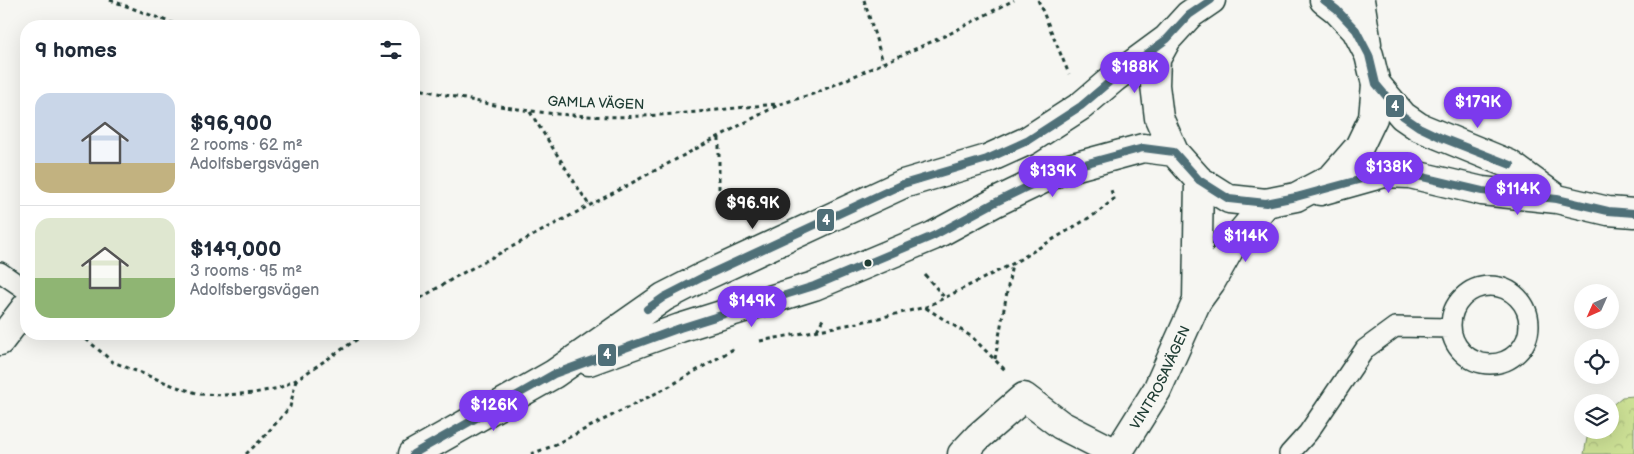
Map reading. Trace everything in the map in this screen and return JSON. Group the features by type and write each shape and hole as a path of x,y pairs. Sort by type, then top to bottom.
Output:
{"main road":[{"path":"413,454 554,374 664,297 703,277 904,184 987,159 1027,141 1081,106 1114,78 1167,39 1189,15 1211,0"},
{"path":"1324,0 1337,10 1356,30 1369,55"},
{"path":"1296,197 1332,178 1358,147 1374,118 1376,84 1360,0"},
{"path":"1167,39 1156,59 1155,85 1159,118 1174,152 1199,180 1229,199 1266,203 1296,197 1384,173 1410,174 1482,191 1557,199 1608,211 1634,213"},
{"path":"1376,84 1403,116 1418,127 1509,164 1557,199"},
{"path":"554,374 680,328 814,286 933,236 994,203 1062,170 1143,148 1174,152"},
{"name":"VINTROSAVÄGEN","path":"1197,301 1199,180"},
{"name":"VINTROSAVÄGEN","path":"1118,454 1157,390 1197,301 1211,282 1233,243 1266,203"},
{"path":"0,341 20,315"},
{"path":"962,454 978,437 1024,397 1061,425 1118,454"}],"lane":[{"path":"0,272 20,286"},
{"path":"1493,286 1507,289 1518,297 1526,308 1529,322 1528,335 1523,346 1515,356 1504,362 1492,365 1480,363 1469,358 1453,340 1450,328 1452,314 1458,302 1467,293 1480,287 1493,286"},
{"path":"1288,454 1308,433 1365,349 1395,327 1450,328"}],"path":[{"path":"110,0 164,20"},
{"path":"864,0 883,62"},
{"path":"420,298 459,275 780,104 816,92 951,33 1014,0"},
{"name":"GAMLA VÄGEN","path":"420,89 530,111 573,116 644,116 780,104"},
{"path":"530,111 589,205"},
{"path":"718,136 719,200 732,212 745,216 760,214"},
{"path":"995,359 1012,264"},
{"path":"923,273 945,298"},
{"path":"926,307 972,337 1003,367 1024,397"},
{"path":"87,340 113,362 176,387 200,394 223,395 254,393 279,388 296,380 355,340"},
{"path":"246,454 290,407 296,380"}],"green space":[{"path":"1634,396 1634,454 1584,454 1587,439 1619,439 1619,400 1622,397"}],"transit line":[{"name":"4","path":"647,309 664,297 703,277 903,184 987,159 1027,141 1081,106 1114,78 1167,39 1189,15 1211,0"},
{"name":"4","path":"1324,0 1337,10 1356,30 1369,55 1376,84 1403,116 1419,127 1442,138 1511,165"},
{"name":"4","path":"413,454 554,374 680,328 814,286 933,236 994,203 1062,170 1143,148 1174,152 1199,180 1229,199 1266,203 1296,197 1384,173 1410,174 1482,191 1557,199 1608,211 1634,213"}]}
